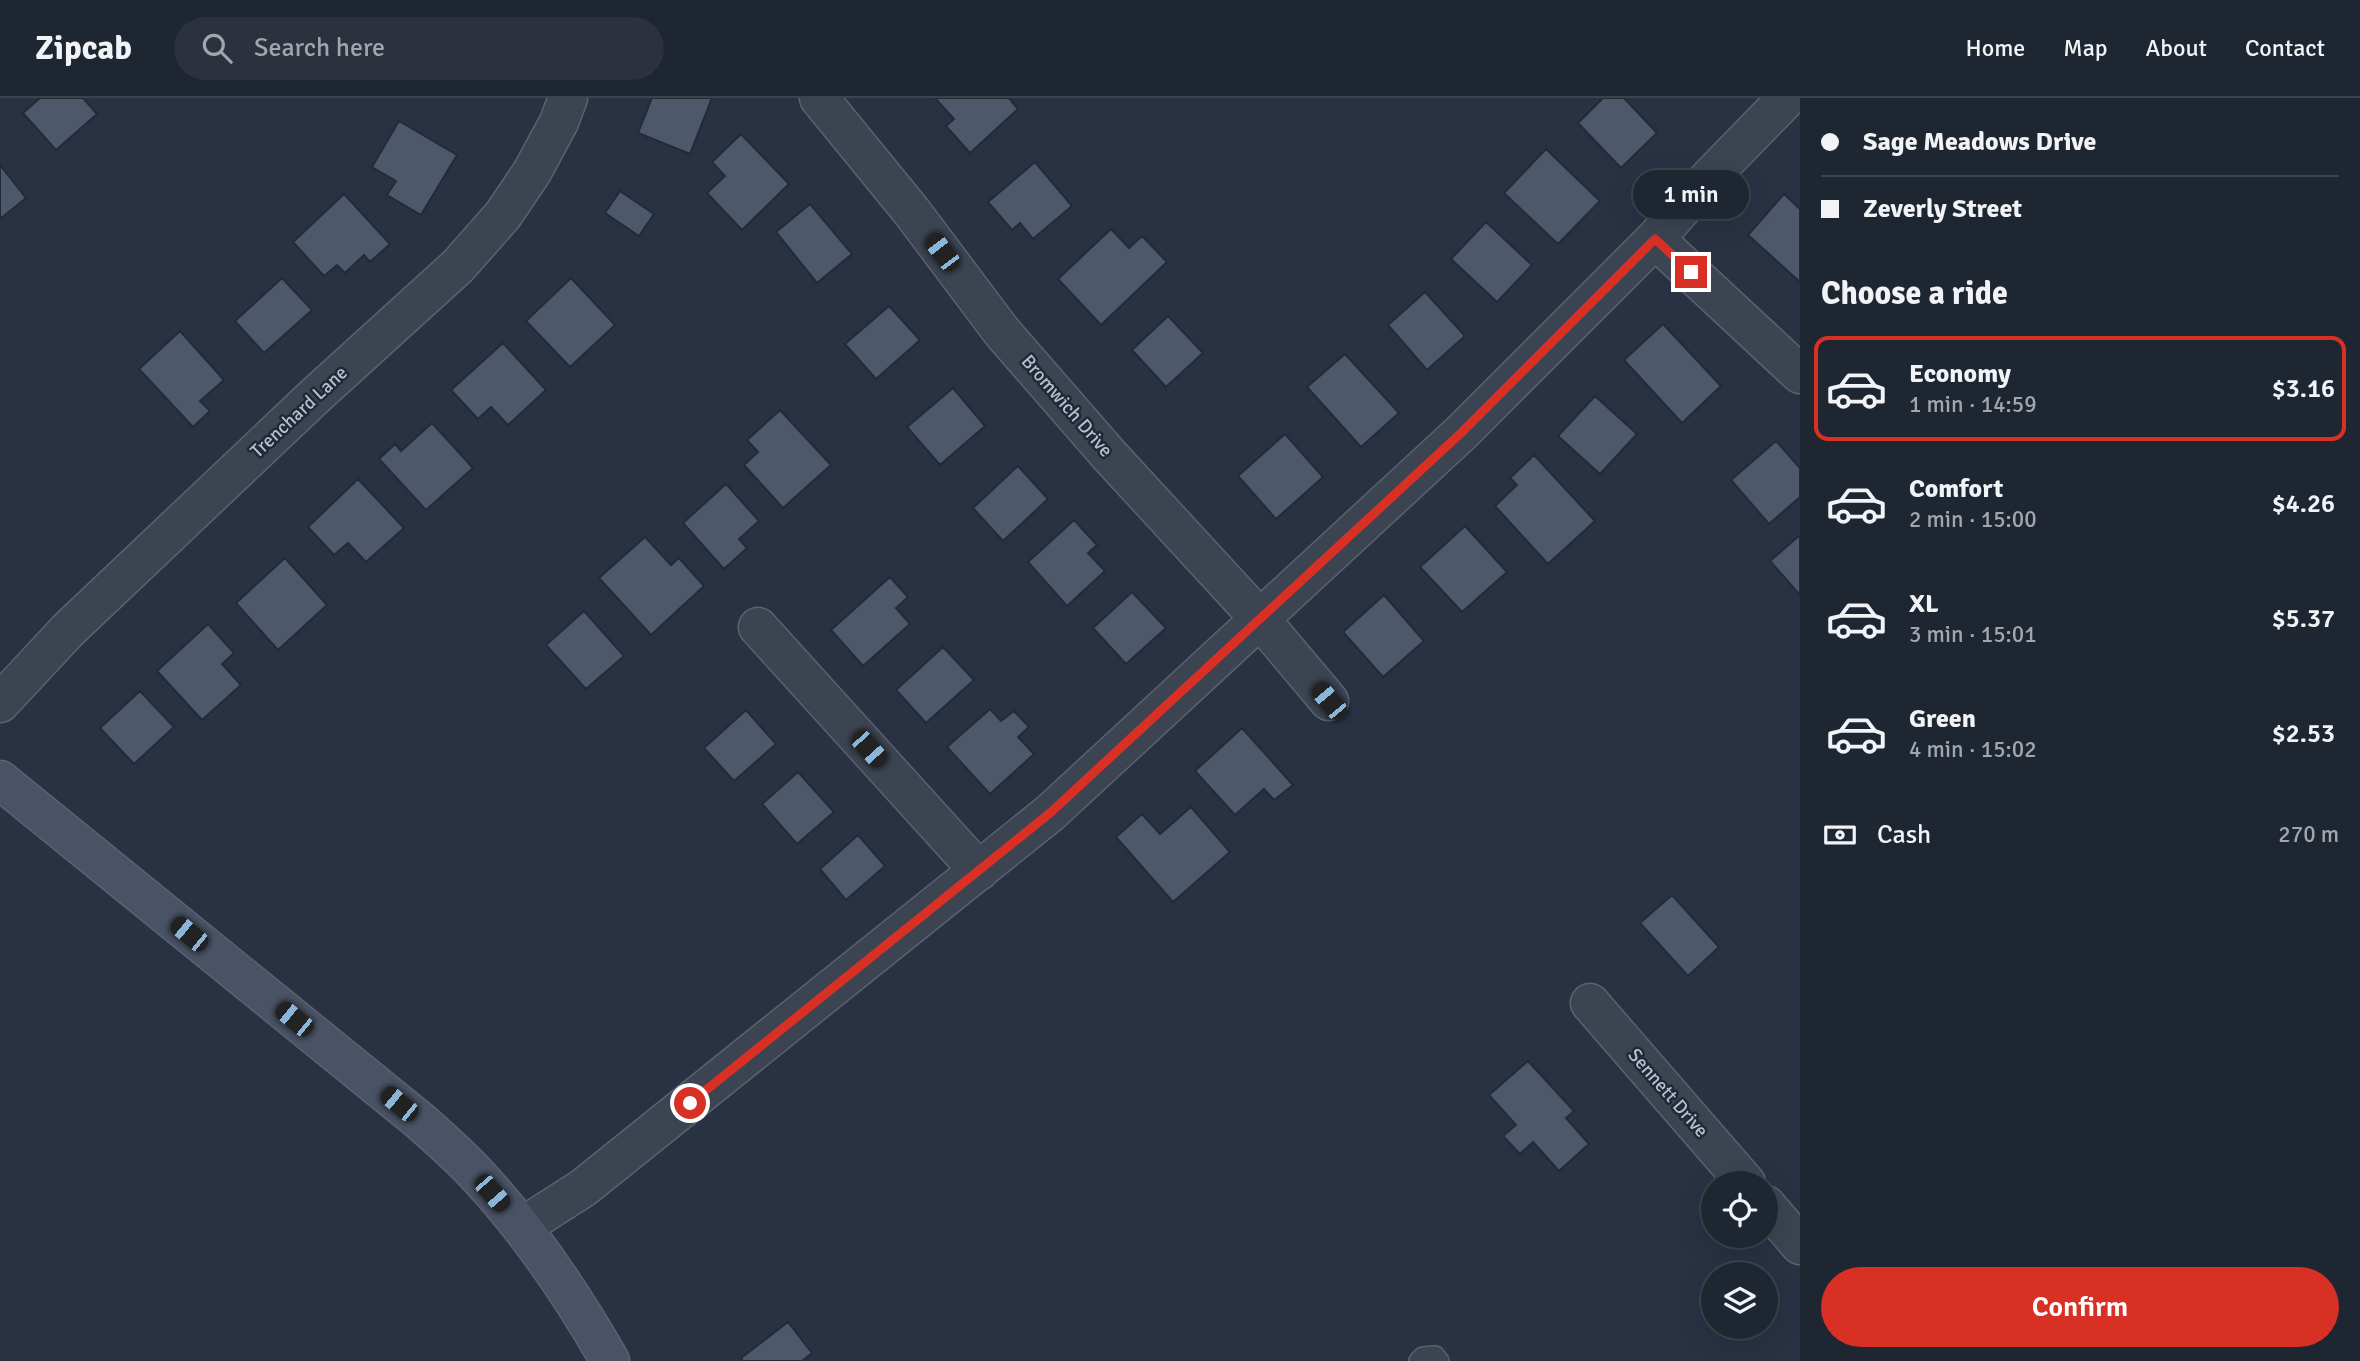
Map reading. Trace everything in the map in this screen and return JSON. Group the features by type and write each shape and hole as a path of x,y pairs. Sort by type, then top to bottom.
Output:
{"main road":[{"path":"0,780 420,1121 478,1175 522,1227 586,1320 610,1361"}],"street":[{"name":"Trenchard Lane","path":"0,703 68,629 314,396 458,266 503,215 559,122 568,98"},
{"name":"Bromwich Drive","path":"819,98 912,212 1002,332 1260,619 1329,701"},
{"path":"522,1227 583,1188 1050,813 1461,433 1655,239 1710,177 1787,98"},
{"path":"1655,239 1800,374"},
{"path":"758,627 979,870"},
{"name":"Sennett Drive","path":"1590,1003 1736,1171"},
{"path":"1778,1219 1800,1245"}],"lane":[{"path":"1419,1361 1423,1357 1435,1356 1439,1361"}],"building":[{"path":"40,98 83,98 97,114 56,150 23,113"},
{"path":"652,98 712,98 690,154 638,133"},
{"path":"935,98 1009,98 1018,109 970,153 946,126 954,119"},
{"path":"1603,98 1624,98 1657,133 1621,168 1578,123"},
{"path":"399,121 457,155 421,215 387,195 396,181 372,167"},
{"path":"741,134 789,184 742,230 707,193 725,176 712,162"},
{"path":"1546,149 1600,201 1558,244 1504,193"},
{"path":"1035,162 1072,206 1033,239 1020,223 1012,230 988,202"},
{"path":"0,165 26,198 0,219"},
{"path":"620,191 654,214 639,236 605,213"},
{"path":"344,194 390,244 370,262 364,255 345,273 337,265 324,276 293,242"},
{"path":"1784,194 1800,209 1800,282 1748,235"},
{"path":"810,204 852,254 817,283 776,232"},
{"path":"1486,222 1532,265 1497,302 1451,259"},
{"path":"1111,229 1129,248 1142,236 1167,262 1101,325 1058,279"},
{"path":"282,278 312,310 264,353 235,321"},
{"path":"571,278 615,325 570,367 526,321"},
{"path":"1425,292 1465,336 1427,370 1388,325"},
{"path":"889,306 920,340 876,379 845,344"},
{"path":"1168,316 1203,353 1166,387 1132,350"},
{"path":"1663,324 1721,386 1682,423 1624,360"},
{"path":"180,331 224,380 200,401 210,411 193,427 139,369"},
{"path":"503,343 546,390 508,425 491,407 478,419 451,390"},
{"path":"1345,354 1399,413 1361,447 1307,387"},
{"path":"953,388 985,426 940,465 907,427"},
{"path":"1595,396 1637,434 1600,474 1558,436"},
{"path":"780,410 831,465 783,508 744,465 758,452 747,440"},
{"path":"432,423 473,468 426,510 379,459 395,444 401,451"},
{"path":"1285,434 1323,477 1276,519 1238,476"},
{"path":"1776,441 1800,468 1800,497 1769,524 1731,480"},
{"path":"1534,455 1595,521 1548,564 1495,506 1517,485 1510,478"},
{"path":"1018,466 1048,499 1003,541 973,508"},
{"path":"358,479 404,528 366,562 348,543 334,555 308,527"},
{"path":"726,484 759,521 739,539 747,548 724,569 683,523"},
{"path":"1074,520 1097,545 1088,553 1105,571 1067,606 1028,562"},
{"path":"1465,526 1507,572 1462,612 1420,567"},
{"path":"1800,535 1800,595 1770,561"},
{"path":"645,537 671,565 679,558 704,586 651,635 599,578"},
{"path":"285,558 327,605 278,650 236,603"},
{"path":"890,577 908,597 896,608 910,624 863,666 831,630"},
{"path":"1132,592 1166,628 1126,664 1093,628"},
{"path":"1384,595 1424,641 1383,677 1343,632"},
{"path":"584,611 624,656 586,689 546,645"},
{"path":"208,624 234,653 222,664 241,685 202,720 157,671"},
{"path":"943,647 974,680 926,723 896,690"},
{"path":"140,691 174,727 134,764 100,728"},
{"path":"990,709 1001,721 1014,711 1029,727 1018,737 1034,754 990,794 947,747"},
{"path":"746,710 776,744 734,781 704,748"},
{"path":"1242,728 1293,785 1274,800 1264,789 1235,815 1195,771"},
{"path":"798,772 834,812 797,844 762,804"},
{"path":"1191,807 1230,852 1173,902 1116,837 1142,814 1160,834"},
{"path":"858,835 885,866 846,900 820,869"},
{"path":"1672,895 1719,947 1688,976 1640,923"},
{"path":"1528,1061 1574,1111 1566,1118 1589,1144 1559,1171 1533,1142 1520,1154 1503,1136 1516,1125 1489,1095"},
{"path":"788,1322 812,1353 802,1361 743,1361 741,1358"}],"route":[{"path":"690,1103 1050,813 1461,433 1655,239 1691,272"}]}
